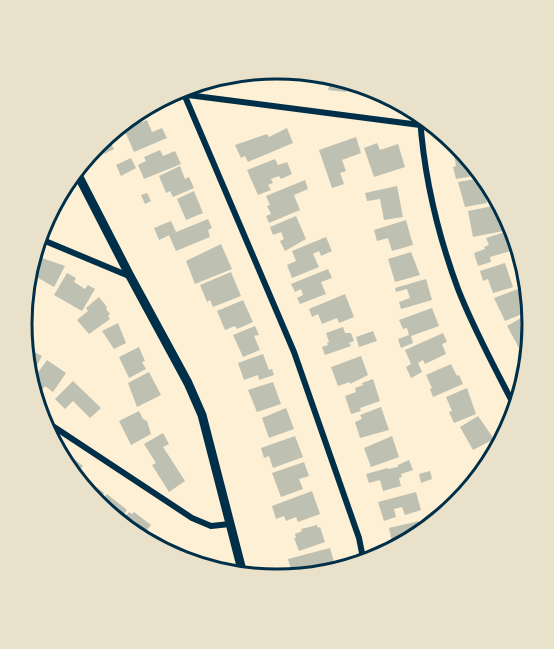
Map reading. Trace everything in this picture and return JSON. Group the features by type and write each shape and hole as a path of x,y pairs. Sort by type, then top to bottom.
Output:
{"main road":[{"path":"79,179 188,383 202,415 241,567"}],"street":[{"path":"191,95 413,120"},
{"path":"185,97 294,352 359,538 362,554"},
{"path":"421,126 436,215 458,289 511,398"},
{"path":"46,242 129,276"},
{"path":"54,427 192,518 211,526 230,524"}],"building":[{"path":"316,84 341,87 346,89 346,92 328,90 329,86"},
{"path":"147,120 152,132 162,128 167,138 134,152 125,132"},
{"path":"287,128 293,143 248,162 245,156 241,158 235,145 267,134 269,137"},
{"path":"356,137 361,153 342,160 346,171 340,173 344,184 332,188 319,150"},
{"path":"377,143 380,150 398,144 405,167 374,177 364,148"},
{"path":"111,144 114,149 104,154 103,151"},
{"path":"160,150 163,156 175,151 181,164 144,179 138,165 146,161 144,157"},
{"path":"454,154 473,176 456,179 453,167 456,166"},
{"path":"131,158 136,168 121,176 116,165"},
{"path":"275,159 278,165 287,162 292,174 281,179 279,176 271,179 273,183 268,185 271,190 258,195 247,170"},
{"path":"180,166 185,179 189,177 194,188 173,197 170,191 166,193 159,176"},
{"path":"475,179 485,195 487,203 465,207 458,182"},
{"path":"305,180 308,189 294,195 300,210 269,223 266,216 271,214 267,206 270,205 266,196"},
{"path":"397,186 403,217 384,220 380,199 367,201 365,193"},
{"path":"194,191 203,213 186,220 177,199"},
{"path":"147,193 151,201 145,204 141,195"},
{"path":"492,206 503,231 473,237 468,211"},
{"path":"296,216 306,239 285,251 280,241 284,239 281,232 273,235 270,227"},
{"path":"208,219 212,228 208,230 210,237 176,251 169,235"},
{"path":"406,220 413,245 392,251 388,238 377,241 374,230"},
{"path":"171,221 176,232 159,240 154,228"},
{"path":"504,232 511,251 490,257 491,262 478,266 474,253 489,245 486,238"},
{"path":"326,237 332,251 321,256 319,251 313,254 319,267 292,278 287,265 296,261 292,251"},
{"path":"221,244 232,269 195,284 186,261"},
{"path":"411,252 420,275 395,282 388,259"},
{"path":"42,258 65,266 54,287 36,277"},
{"path":"505,263 513,287 493,293 488,279 483,281 480,271"},
{"path":"328,269 332,278 321,282 326,294 300,304 297,298 303,295 301,289 295,292 291,284"},
{"path":"231,272 241,296 213,307 210,300 207,302 200,285"},
{"path":"67,273 76,278 74,282 85,289 88,285 95,289 82,311 54,295"},
{"path":"426,279 432,300 401,309 399,302 410,298 407,289 396,292 395,288"},
{"path":"518,289 522,314 505,321 494,298"},
{"path":"345,294 354,317 339,323 337,318 322,324 318,314 312,317 309,309"},
{"path":"99,297 107,307 110,319 89,334 77,320"},
{"path":"243,300 253,322 237,329 235,326 225,330 217,311"},
{"path":"432,308 439,326 411,336 413,343 401,348 398,339 409,335 407,328 403,329 399,320"},
{"path":"521,318 522,341 519,348 507,326"},
{"path":"118,323 126,343 114,349 102,331"},
{"path":"255,326 259,335 254,336 260,350 243,357 233,335"},
{"path":"343,327 345,333 351,333 354,341 349,343 351,346 325,355 322,347 328,345 329,342 326,333"},
{"path":"373,331 377,341 359,347 356,337"},
{"path":"443,333 447,342 442,344 446,354 425,364 423,360 418,363 422,372 411,378 406,367 411,364 405,350"},
{"path":"139,347 146,369 129,378 119,357"},
{"path":"33,351 42,356 35,368"},
{"path":"263,354 269,370 272,369 274,375 259,380 258,375 244,380 238,363"},
{"path":"361,356 368,375 350,384 350,382 338,386 331,367"},
{"path":"47,360 66,373 53,392 45,386 42,390 40,388 37,375"},
{"path":"451,364 463,384 433,397 426,375"},
{"path":"149,372 161,395 137,407 128,383"},
{"path":"373,379 380,401 351,414 345,396 356,392 355,388 363,385 362,383"},
{"path":"73,381 101,408 90,418 73,401 65,409 55,399"},
{"path":"273,382 281,404 257,412 248,390"},
{"path":"467,388 476,414 454,423 446,397"},
{"path":"381,407 389,430 360,438 355,422 362,419 360,415"},
{"path":"286,408 294,429 269,438 262,418"},
{"path":"139,411 143,419 147,421 151,434 131,445 119,421"},
{"path":"478,416 494,439 473,450 460,427"},
{"path":"163,433 169,444 163,447 185,481 169,492 152,465 156,463 144,444"},
{"path":"295,436 303,457 273,468 269,456 264,458 261,448"},
{"path":"392,436 399,457 371,467 364,448"},
{"path":"69,455 83,466 80,470"},
{"path":"409,460 413,470 401,474 402,477 399,478 401,486 383,491 380,480 369,483 366,474 398,467"},
{"path":"304,462 309,476 299,479 303,489 281,497 272,473"},
{"path":"430,471 432,479 421,483 419,474"},
{"path":"86,478 104,493 101,496"},
{"path":"312,491 320,514 298,522 296,517 286,521 284,516 276,519 272,506"},
{"path":"416,492 421,510 405,515 402,507 394,509 396,517 384,521 378,502"},
{"path":"107,494 127,510 123,515 103,498"},
{"path":"129,512 132,514 134,512 151,525 145,532 125,517"},
{"path":"419,521 420,524 392,542 389,528"},
{"path":"317,525 318,528 320,527 325,542 299,551 294,538 296,538 295,534 302,531 301,529"},
{"path":"330,548 334,563 291,569 288,559"}]}
